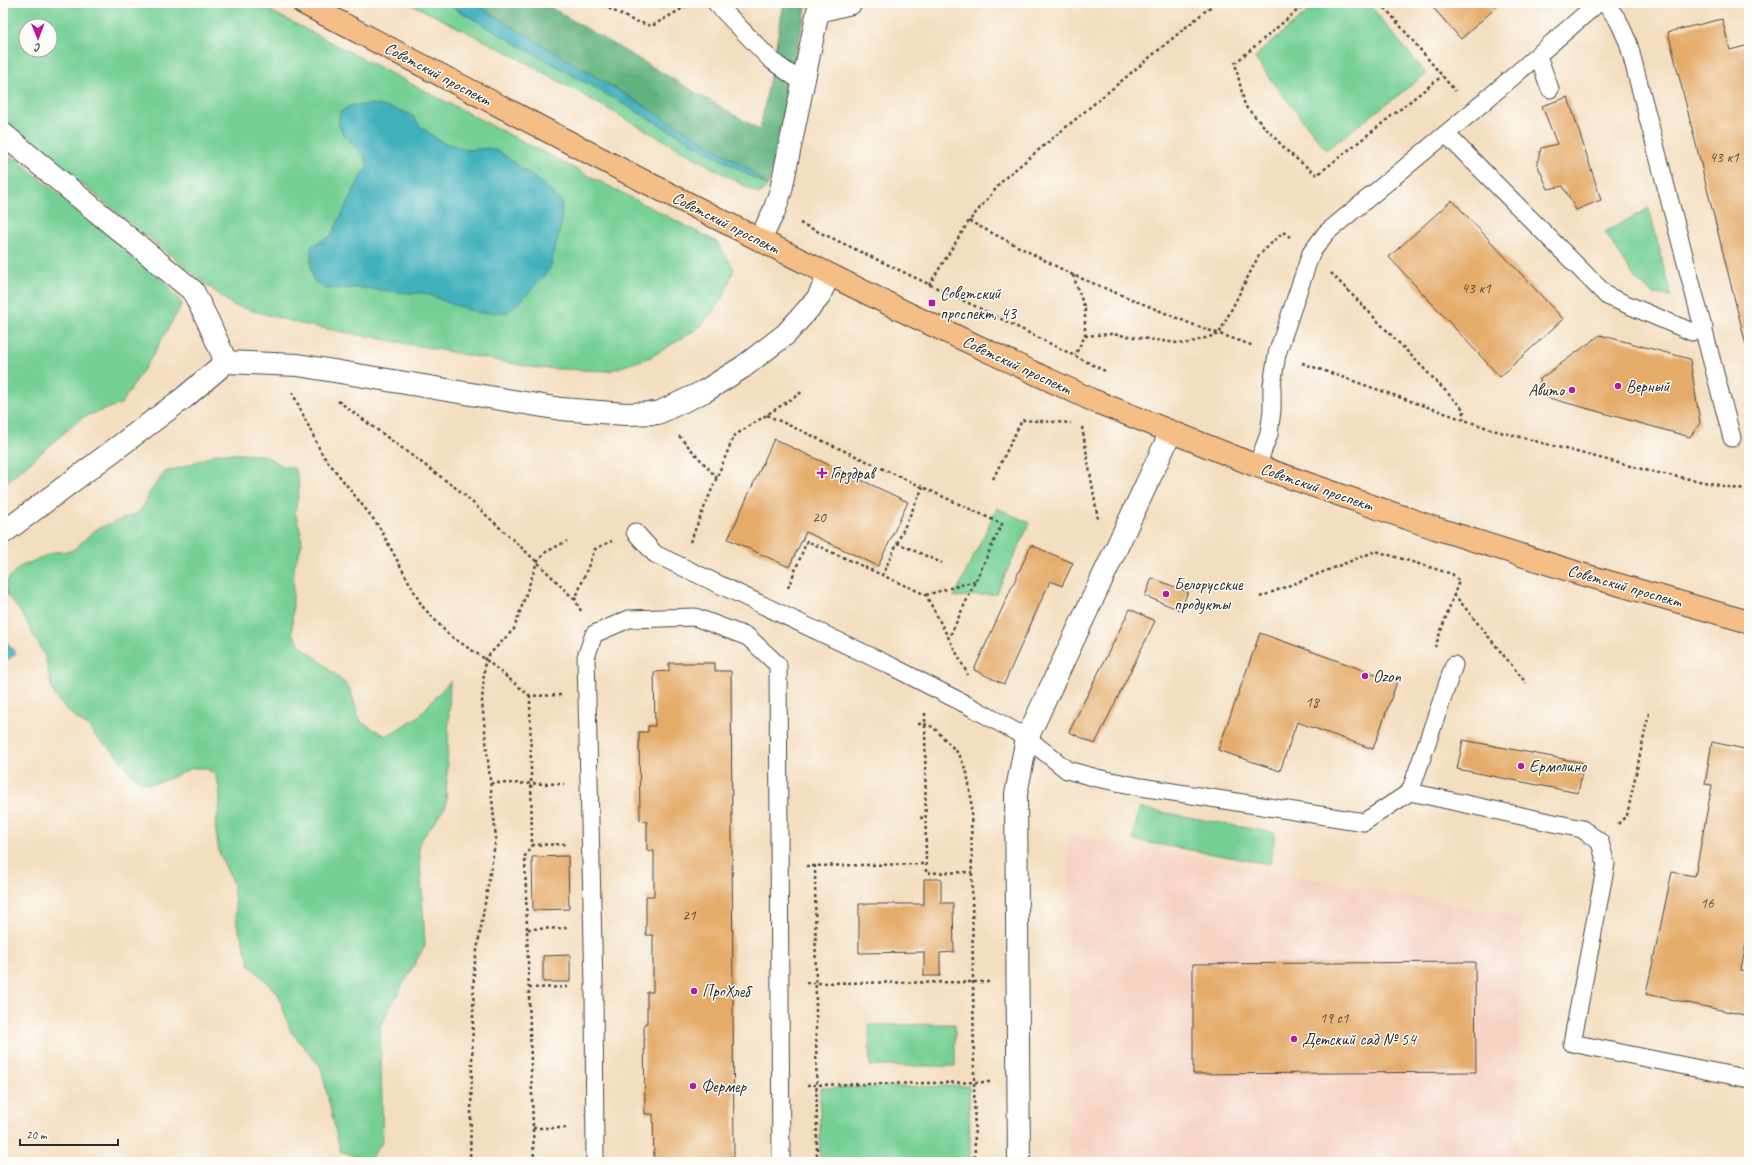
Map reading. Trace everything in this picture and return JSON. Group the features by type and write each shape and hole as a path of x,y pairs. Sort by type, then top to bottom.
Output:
{"main road":[{"name":"Советский проспект","path":"303,3 760,240 911,315 1085,397 1257,466 1443,530 1578,573 1749,622"}],"street":[{"path":"760,240 774,211 781,190 819,7 851,3"},
{"path":"3,134 193,291 226,362"},
{"path":"3,533 185,397 226,362 298,365 561,409 626,414 658,413 705,391 743,367 786,334 818,298 830,275"},
{"path":"1019,1162 1016,794 1027,738 1171,432"}],"lane":[{"path":"716,3 771,60 804,84"},
{"path":"1257,466 1268,434 1272,410 1272,385 1277,354 1311,253 1326,233 1446,134 1598,3"},
{"path":"1606,3 1618,20 1628,42 1732,438"},
{"path":"1538,56 1550,89"},
{"path":"1446,134 1607,296 1692,332 1704,328"},
{"path":"635,532 655,554 926,684 1027,738 1067,770 1141,787 1364,822 1410,792 1454,665"},
{"path":"595,1162 594,986 591,927 591,843 586,657 594,634 629,619 695,617 748,637 778,665 781,1162"},
{"path":"1410,792 1582,829 1600,842 1606,864 1572,1043 1749,1079"}],"path":[{"path":"598,3 632,20 652,26 692,3"},
{"path":"929,285 969,221 1005,178 1214,3"},
{"path":"1306,3 1235,63 1245,106 1289,153 1317,175 1442,76"},
{"path":"1381,3 1472,112"},
{"path":"774,211 1075,355 1105,371"},
{"path":"969,221 1073,275 1219,334 1463,420 1649,471 1749,491"},
{"path":"1085,336 1112,334 1185,344 1219,334 1259,255 1283,232 1311,253 1464,410 1463,420"},
{"path":"1073,275 1085,309 1085,336 1075,355"},
{"path":"277,363 322,454 378,525 422,606 449,635 485,659 530,696 587,694"},
{"path":"680,565 734,436 802,392"},
{"path":"333,397 345,408 460,492 537,562 574,600 594,634"},
{"path":"658,413 717,478"},
{"path":"767,415 1002,524 949,638"},
{"path":"993,479 1022,420 1074,424"},
{"path":"1081,424 1098,521"},
{"path":"882,576 922,487"},
{"path":"574,600 595,549 635,532"},
{"path":"470,1162 474,968 496,838 482,702 485,659 514,629 537,562 546,552 567,541"},
{"path":"785,594 807,541 926,595 969,677"},
{"path":"897,543 942,563"},
{"path":"1260,598 1376,550 1452,574 1459,581 1434,650"},
{"path":"926,595 975,581"},
{"path":"1454,594 1526,683"},
{"path":"926,684 924,724 926,873 972,872"},
{"path":"530,696 532,845 525,856 534,1162"},
{"path":"1600,842 1627,815 1649,713"},
{"path":"918,724 933,727 959,754 967,773 971,797 975,1162"},
{"path":"491,784 531,784"},
{"path":"920,818 926,818"},
{"path":"532,845 591,843"},
{"path":"779,866 926,864"},
{"path":"815,865 818,1162"},
{"path":"527,929 591,927"},
{"path":"780,983 1018,982"},
{"path":"781,1085 1019,1082"}],"shaded area":[{"path":"643,3 669,3 663,12"},
{"name":"Детский сад № 54","path":"1068,834 1522,917 1517,1162 1069,1162"}],"green space":[{"path":"3,3 255,3 717,242 734,269 723,298 700,327 651,357 609,371 537,368 301,324 232,305 3,121"},
{"path":"409,3 445,3 768,186 759,194 507,52"},
{"path":"473,3 543,3 760,130 784,3 807,3 768,186 746,167"},
{"path":"1318,3 1368,3 1426,74 1326,150 1255,59 1261,51"},
{"path":"3,148 168,285 182,304 150,360 121,404 83,417 3,485"},
{"path":"1649,208 1671,296 1653,294 1636,280 1605,232"},
{"path":"218,453 264,455 283,466 294,468 298,478 299,490 295,512 301,533 302,544 294,567 292,633 301,646 349,687 361,722 386,736 418,717 450,681 446,806 419,843 425,945 380,1026 383,1141 369,1161 340,1151 321,1067 291,1032 278,994 250,965 237,924 233,884 219,852 215,827 220,805 219,787 215,774 205,768 192,768 161,782 150,784 138,781 114,752 96,737 88,726 77,719 59,702 52,690 45,656 22,614 7,595 6,583 12,574 20,567 54,552 72,551 96,529 138,513 145,504 149,493 165,472 186,466"},
{"path":"997,508 1030,523 996,594 954,597"},
{"path":"1139,808 1275,833 1270,864 1133,840"},
{"path":"955,1024 955,1066 870,1066 869,1025"},
{"path":"969,1086 970,1162 820,1162 820,1088"}],"water":[{"path":"445,3 473,3 746,167 768,186"},
{"path":"373,104 412,115 419,125 440,141 466,150 489,148 500,152 547,187 562,203 561,226 550,268 522,300 508,312 480,313 454,305 424,293 407,293 362,288 325,289 314,281 311,270 311,246 331,236 361,176 368,166 364,156 345,137 338,124 340,112 349,106"},
{"path":"3,636 16,654 3,663"}],"building":[{"path":"1429,3 1501,3 1461,39"},
{"path":"1722,19 1730,50 1749,45 1748,353 1668,32"},
{"path":"1568,97 1601,200 1576,210 1563,186 1548,189 1537,164 1541,148 1557,144 1542,106"},
{"path":"1452,200 1563,319 1500,377 1389,257"},
{"path":"1600,335 1690,359 1700,423 1690,437 1542,396 1540,379"},
{"path":"774,439 908,502 878,566 806,532 789,567 728,539"},
{"path":"1031,545 1073,563 1062,586 1050,581 1004,684 974,670"},
{"name":"Белорусские продукты","path":"1152,578 1188,592 1180,610 1145,596"},
{"path":"1130,609 1155,621 1095,744 1069,732"},
{"path":"1260,633 1397,682 1373,749 1297,722 1280,771 1218,750"},
{"path":"669,663 715,663 715,671 731,671 734,1162 654,1162 653,1114 645,1114 644,1024 647,1024 647,992 653,992 653,935 646,935 646,896 654,896 654,851 647,850 647,822 640,820 639,732 648,732 648,726 655,726 654,672 669,671"},
{"name":"Ермолино","path":"1463,740 1584,763 1578,793 1457,769"},
{"path":"1712,742 1749,750 1749,930 1741,970 1749,971 1749,1016 1646,994 1672,872 1695,876 1712,785 1705,784"},
{"path":"568,856 569,909 533,910 532,857"},
{"path":"924,879 941,879 941,903 953,903 954,952 940,953 940,976 924,976 924,952 859,953 859,904 924,904"},
{"path":"570,955 570,982 543,982 543,956"},
{"path":"1475,962 1476,1072 1193,1074 1193,964"}],"place":[{"name":"Советский проспект, 43","path":"932,303"},
{"name":"Верный","path":"1618,386"},
{"name":"Авито","path":"1572,390"},
{"name":"Горздрав","path":"822,473"},
{"name":"Белорусские продукты","path":"1166,594"},
{"name":"Ozon","path":"1365,676"},
{"name":"Ермолино","path":"1521,766"},
{"name":"ПроХлеб","path":"694,991"},
{"name":"Детский сад № 54","path":"1294,1039"},
{"name":"Фермер","path":"693,1086"}]}
